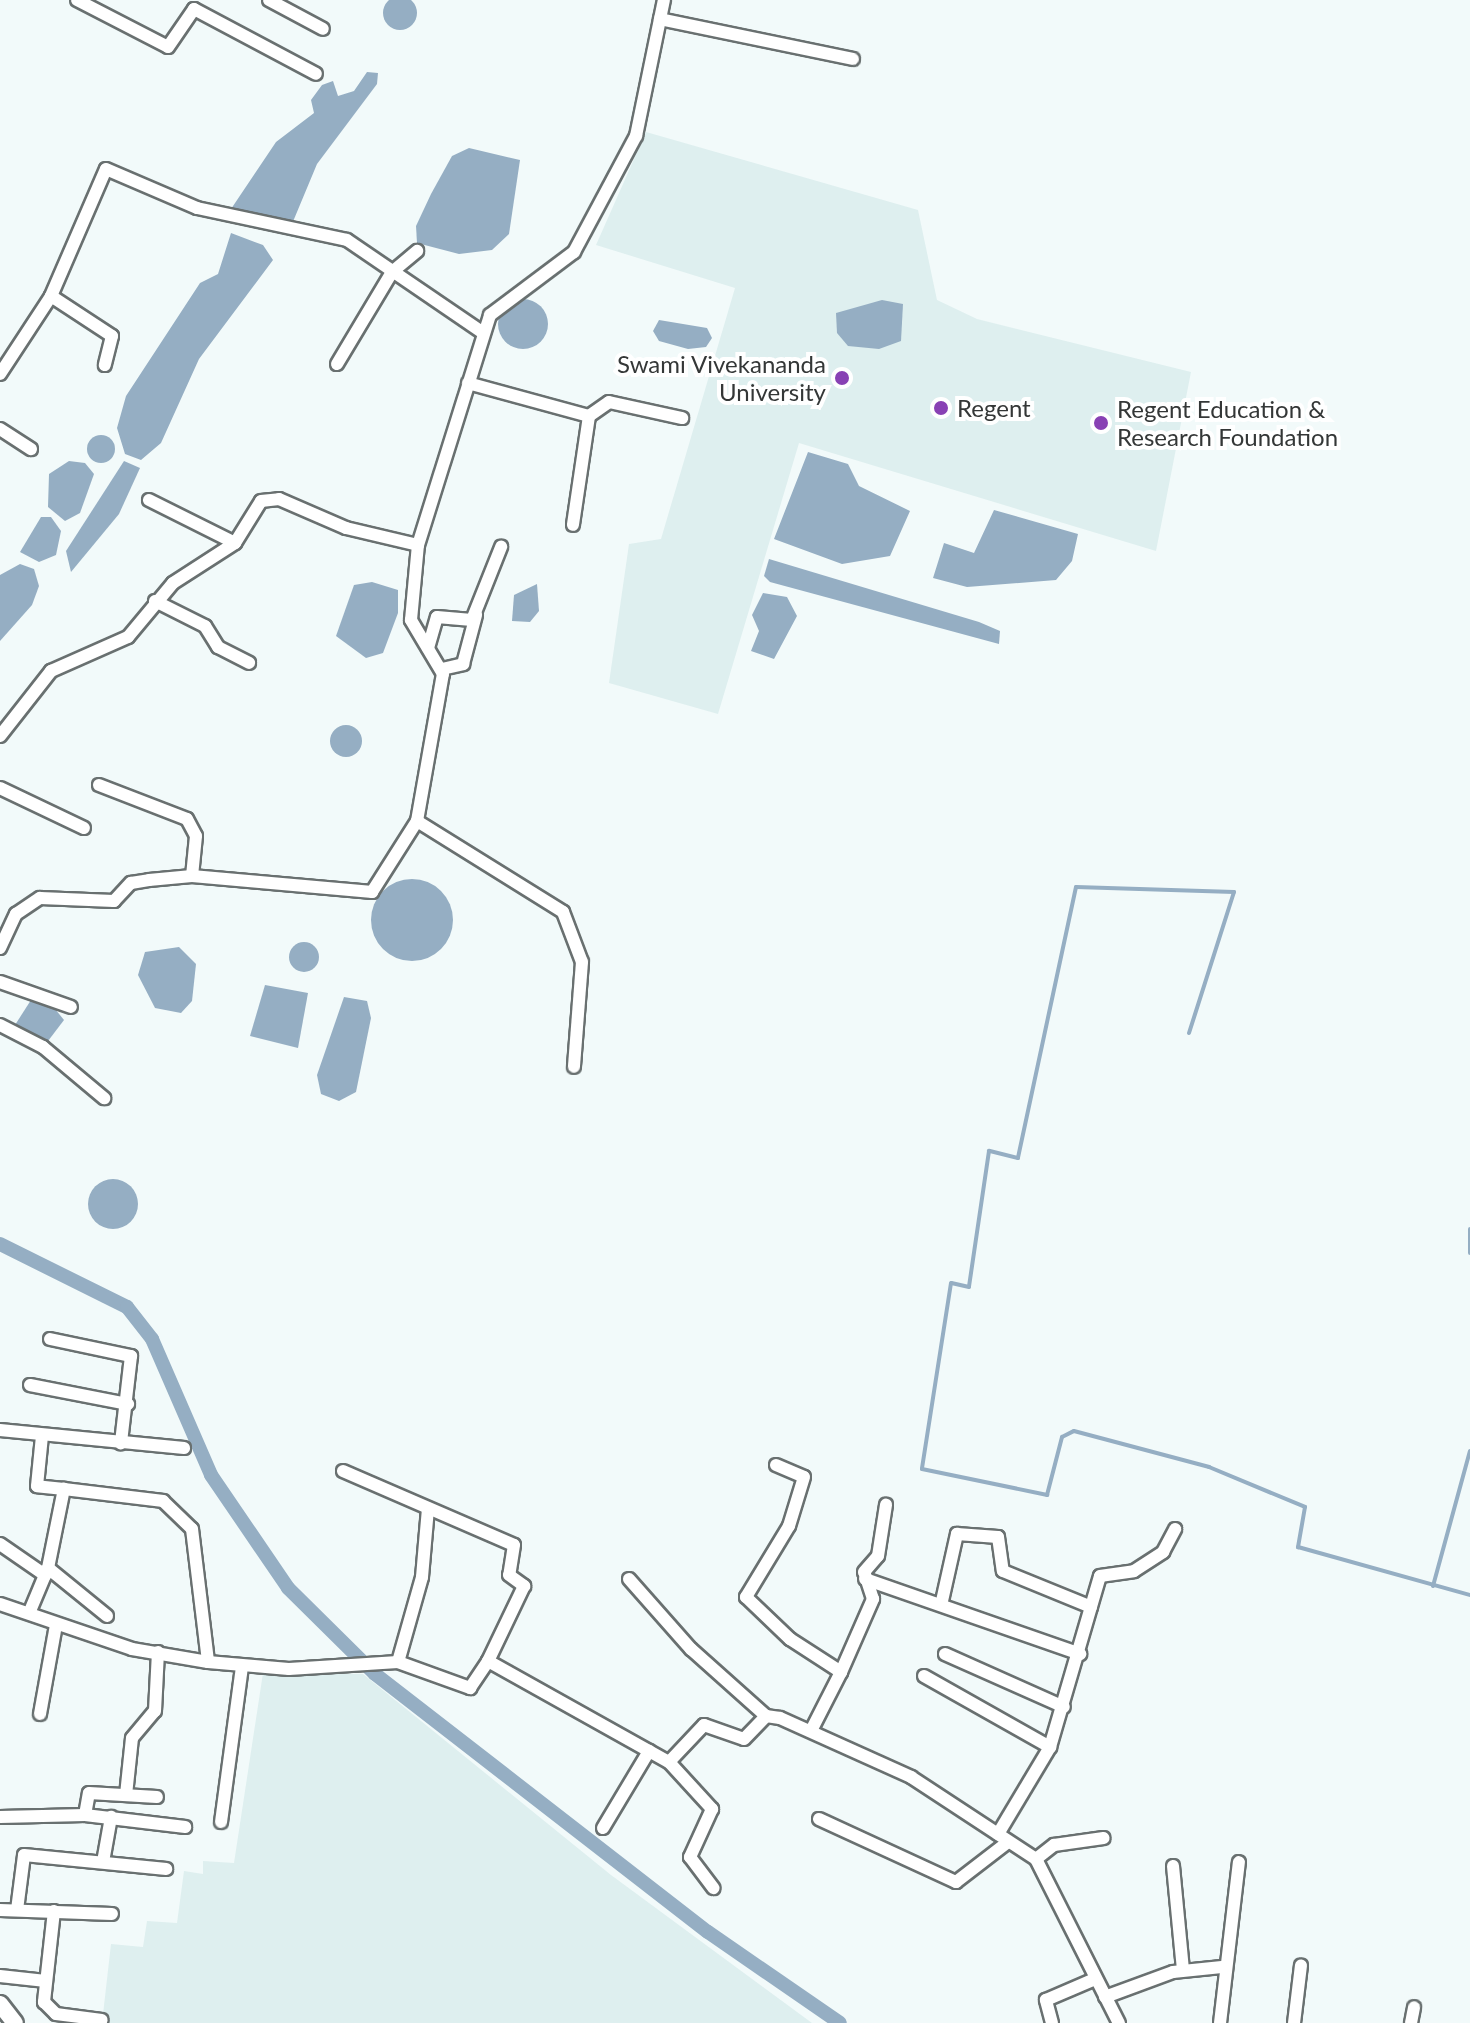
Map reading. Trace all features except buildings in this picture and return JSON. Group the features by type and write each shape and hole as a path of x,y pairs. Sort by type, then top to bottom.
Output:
{"street":[{"path":"77,0 168,47 196,4 316,74"},
{"path":"269,0 323,29"},
{"path":"0,948 16,914 40,898 114,901 131,883 192,876 372,892 417,821 442,669 428,648 409,605 418,545 482,332 500,304 566,260 592,225 636,136 664,0"},
{"path":"660,19 853,59"},
{"path":"1,371 51,296 106,169 197,208 347,240 482,332"},
{"path":"337,364 392,272 417,251"},
{"path":"51,296 112,336 105,365"},
{"path":"468,383 589,416"},
{"path":"573,525 589,416 609,402 682,418"},
{"path":"0,429 31,449"},
{"path":"0,736 51,671 128,637 155,601 235,543 256,506 269,499 418,545"},
{"path":"149,500 235,543"},
{"path":"442,669 463,664 476,615 501,547"},
{"path":"155,601 205,626 218,647 249,663"},
{"path":"428,648 437,617 466,622 476,615"},
{"path":"99,785 187,819 196,836 192,876"},
{"path":"0,788 84,828"},
{"path":"417,821 563,912 582,962 574,1067"},
{"path":"0,982 71,1007"},
{"path":"0,1025 43,1047 104,1098"},
{"path":"50,1339 131,1356 128,1404 121,1443"},
{"path":"30,1385 128,1404"},
{"path":"0,1430 184,1448"},
{"path":"42,1436 37,1486 163,1501 192,1529 208,1662"},
{"path":"776,1465 804,1477 789,1526 747,1600 841,1672"},
{"path":"0,1604 30,1611 56,1625 208,1662 242,1666 363,1669 381,1662 398,1662 470,1688 488,1661 524,1586 509,1575 516,1547 343,1471"},
{"path":"30,1611 47,1572 64,1489"},
{"path":"865,1579 878,1556 886,1505"},
{"path":"398,1662 422,1577 428,1508"},
{"path":"819,1819 956,1882 1003,1838 1050,1747 1102,1573 1134,1571 1163,1552 1175,1529"},
{"path":"942,1601 957,1534 998,1537 1003,1571 1091,1607"},
{"path":"0,1544 47,1572 107,1616"},
{"path":"629,1579 691,1649 766,1716 811,1731 911,1777 1036,1859 1119,2023"},
{"path":"811,1731 873,1599 865,1579"},
{"path":"865,1579 942,1601 1080,1654"},
{"path":"40,1714 56,1625"},
{"path":"126,1795 135,1730 155,1711 158,1652"},
{"path":"945,1654 1064,1707"},
{"path":"488,1661 669,1762 712,1809 690,1857 713,1888"},
{"path":"221,1822 242,1666"},
{"path":"924,1676 1050,1747"},
{"path":"669,1762 704,1725 749,1739 766,1716"},
{"path":"603,1828 649,1751"},
{"path":"85,1815 89,1793 157,1797"},
{"path":"0,1817 85,1815 185,1827"},
{"path":"103,1862 111,1817"},
{"path":"1036,1859 1054,1845 1104,1838"},
{"path":"17,1910 24,1855 166,1869"},
{"path":"1220,2023 1222,1967 1239,1862"},
{"path":"1173,1866 1183,1970"},
{"path":"0,1910 112,1914"},
{"path":"54,1911 46,1981 48,2008 102,2020"},
{"path":"1294,2023 1301,1965"},
{"path":"1105,1997 1183,1970 1222,1967"},
{"path":"0,1976 46,1981"},
{"path":"1052,2023 1046,2000 1095,1979"},
{"path":"0,2004 15,2023"},
{"path":"1411,2023 1414,2007"}],"shaded area":[{"name":"Regent","path":"646,132 918,210 937,300 977,319 1191,372 1156,551 799,443 718,714 609,683 629,544 661,539 735,288 596,245"},
{"path":"263,1673 363,1674 611,1875 812,2023 102,2023 111,1944 143,1947 147,1921 177,1923 184,1871 203,1874 203,1861 234,1863"}],"water":[{"path":"400,-4 412,1 417,13 412,25 400,30 388,25 383,13 388,1"},
{"path":"367,72 378,73 377,84 317,164 292,224 229,212 276,142 314,113 311,100 322,85 333,81 338,96 354,91"},
{"path":"469,148 520,160 509,234 492,250 459,254 417,243 416,226 431,194 452,156"},
{"path":"231,233 263,245 273,260 199,359 161,443 141,460 125,454 117,428 126,396 200,283 218,274"},
{"path":"523,299 541,306 548,324 541,342 523,349 505,342 498,324 505,306"},
{"path":"882,300 903,304 901,341 879,349 848,346 837,333 836,313"},
{"path":"659,320 707,328 712,338 706,347 688,349 659,341 653,331"},
{"path":"101,435 111,439 115,449 111,459 101,463 91,459 87,449 91,439"},
{"path":"808,452 848,464 859,486 910,511 890,556 842,564 774,539"},
{"path":"69,461 85,463 94,474 80,513 65,521 48,507 49,474"},
{"path":"124,461 140,468 119,514 71,572 66,551"},
{"path":"994,510 1078,534 1072,561 1056,580 967,587 933,578 944,543 974,553"},
{"path":"41,517 51,517 61,531 56,555 39,562 20,552"},
{"path":"769,559 979,622 1000,631 999,644 770,582 764,576"},
{"path":"20,564 34,569 39,586 32,605 0,641 0,575"},
{"path":"372,582 398,590 398,613 383,653 366,658 336,636 354,585"},
{"path":"537,584 539,611 530,622 512,621 514,595"},
{"path":"763,593 787,597 797,616 774,659 751,651 759,631 752,615"},
{"path":"346,725 357,730 362,741 357,752 346,757 335,752 330,741 335,730"},
{"path":"412,879 428,882 441,891 450,904 453,920 450,936 441,949 428,958 412,961 396,958 383,949 374,936 371,920 374,904 383,891 396,882"},
{"path":"304,942 315,946 319,957 315,968 304,972 293,968 289,957 293,946"},
{"path":"179,947 196,964 192,1001 181,1013 155,1008 138,975 145,952"},
{"path":"265,985 308,993 298,1048 250,1036"},
{"path":"344,997 367,1001 371,1018 356,1092 339,1101 321,1094 317,1075"},
{"path":"31,1000 51,1004 64,1020 45,1045 17,1037 15,1025"},
{"path":"113,1179 131,1186 138,1204 131,1222 113,1229 95,1222 88,1204 95,1186"}],"waterway":[{"path":"1189,1033 1234,892 1076,887 1018,1158 989,1151 969,1287 951,1283 922,1469 1047,1495 1062,1437 1074,1431 1209,1467 1305,1507 1298,1547 1470,1595"},
{"path":"1470,1229 1470,1253"},
{"path":"0,1244 127,1307 152,1339 211,1475 288,1588 375,1674 708,1932 840,2023"},
{"path":"1433,1586 1470,1451"}],"place":[{"name":"Swami Vivekananda University","path":"842,378"},
{"name":"Regent","path":"941,408"},
{"name":"Regent Education & Research Foundation","path":"1101,423"}]}
